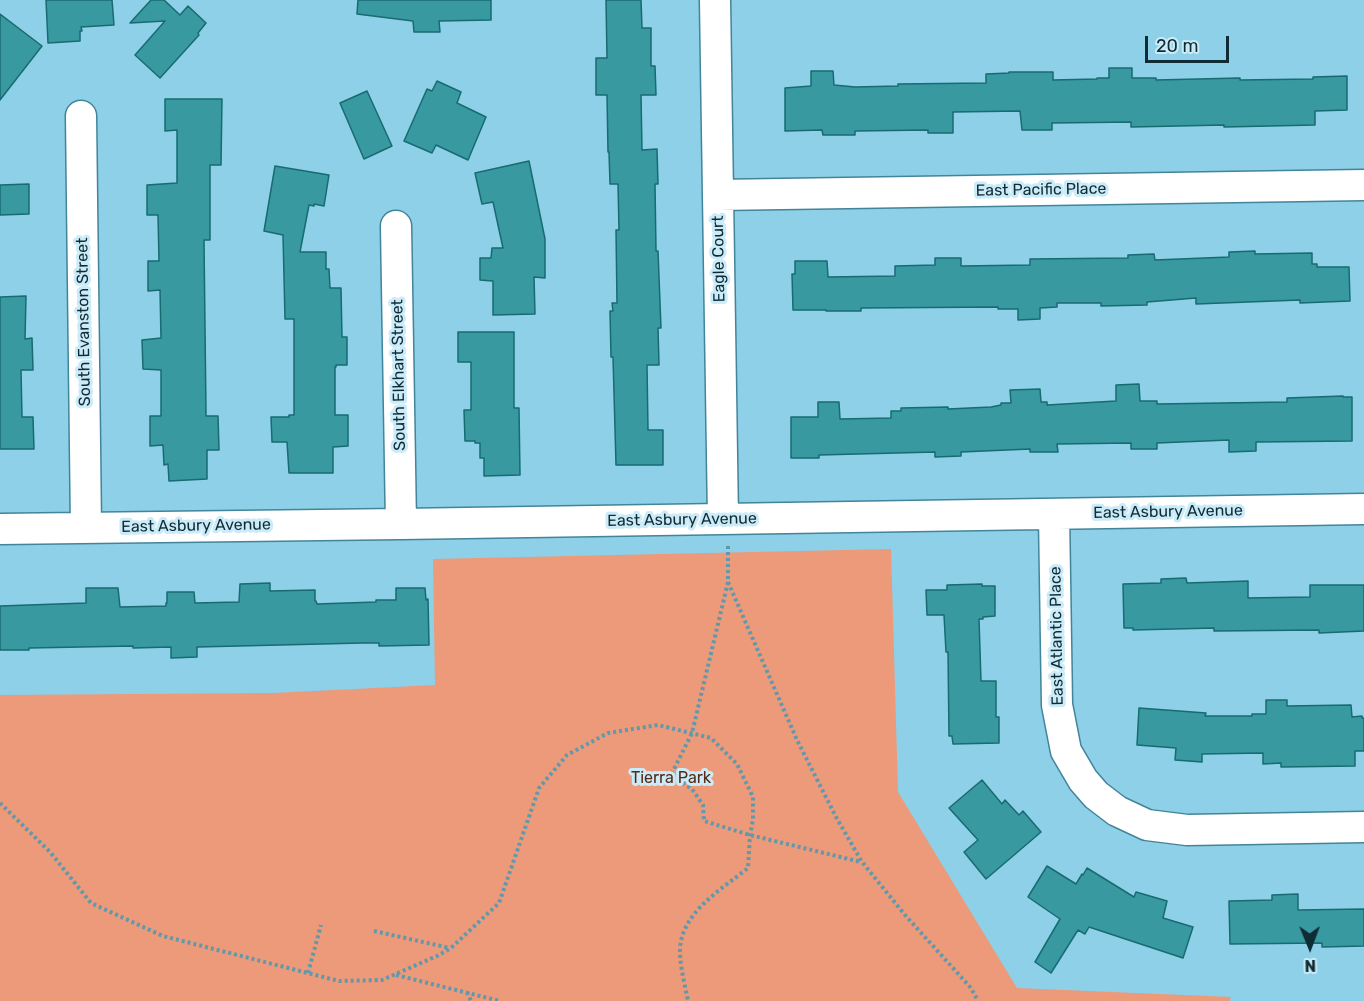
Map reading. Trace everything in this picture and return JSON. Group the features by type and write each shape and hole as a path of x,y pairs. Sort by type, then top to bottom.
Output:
{"street":[{"name":"Eagle Court","path":"715,0 723,519"},
{"name":"South Evanston Street","path":"81,116 86,528"},
{"name":"East Pacific Place","path":"718,195 1364,185"},
{"name":"South Elkhart Street","path":"396,226 401,524"},
{"name":"East Asbury Avenue","path":"0,529 1364,508"},
{"name":"East Atlantic Place","path":"1054,514 1058,705 1066,751 1083,780 1096,795 1117,811 1147,825 1186,830 1364,827"}],"path":[{"path":"723,519 728,549 728,582 693,733 671,775 692,789 698,797 703,805 704,821 862,862"},
{"path":"728,582 797,740 862,862 905,915 971,988 978,1001"},
{"path":"0,803 50,852 91,903 163,936 339,981 382,980 451,948 500,903 539,788 567,755 608,733 658,725 711,738 737,764 753,797 753,820 748,868 708,900 691,918 682,934 680,951 688,1001"},
{"path":"308,973 321,925"},
{"path":"374,931 451,948"},
{"path":"395,974 500,1001"},
{"path":"467,992 471,1001"}],"green space":[{"name":"Tierra Park","path":"891,549 898,792 1017,988 1231,997 1230,1001 0,1001 0,695 274,693 435,685 433,559"}],"building":[{"path":"46,0 112,0 114,25 81,27 80,41 48,43"},
{"path":"151,0 164,0 180,15 188,6 206,23 198,33 199,35 160,78 135,55 165,21 130,23"},
{"path":"358,0 491,0 491,20 439,21 440,32 414,32 413,21 357,14"},
{"path":"606,0 641,0 642,28 651,28 651,66 655,66 656,95 641,95 642,150 657,149 656,251 658,251 661,328 658,328 659,365 647,365 648,430 663,430 663,465 616,465 610,311 613,311 612,303 617,303 618,184 610,184 607,95 596,95 596,58 607,58"},
{"path":"0,14 42,46 0,100"},
{"path":"1109,68 1132,68 1132,78 1156,78 1156,80 1313,79 1313,77 1347,76 1347,110 1315,111 1315,125 1131,127 1131,122 1052,123 1052,130 1022,130 1020,111 953,112 953,133 928,133 928,130 855,131 855,135 823,135 822,130 785,131 785,88 811,86 811,71 833,71 834,85 855,87 986,83 986,74 1009,72 1053,72 1053,80 1097,79 1109,78"},
{"path":"437,81 461,92 457,103 486,117 468,160 436,145 432,153 404,141 427,89 432,91"},
{"path":"367,91 392,146 364,159 340,103"},
{"path":"165,99 222,99 221,165 210,165 210,240 204,240 206,416 218,416 219,450 207,450 207,479 169,481 168,464 164,465 163,445 150,446 150,416 161,416 161,370 143,369 142,340 161,338 160,290 148,291 148,261 159,261 158,215 147,215 147,185 177,183 177,130 165,131"},
{"path":"529,161 545,239 545,278 534,277 535,314 493,315 493,281 480,280 480,258 491,258 492,248 503,248 493,202 482,204 475,173"},
{"path":"275,166 329,175 324,206 309,205 300,252 326,252 326,269 329,269 330,288 341,288 342,337 347,337 347,365 336,365 335,367 335,415 348,415 348,446 333,447 333,473 289,473 287,442 272,442 271,417 294,415 294,319 285,319 283,235 264,231"},
{"path":"29,184 29,214 0,215 0,185"},
{"path":"1255,251 1255,254 1312,253 1312,264 1317,264 1317,267 1349,267 1350,301 1300,303 1300,300 1196,304 1196,298 1147,302 1147,305 1101,306 1101,303 1057,303 1057,307 1040,308 1040,319 1018,320 1018,309 998,309 998,307 861,308 861,311 793,310 792,274 795,274 795,261 827,261 828,277 895,276 895,266 935,265 935,258 961,258 961,266 1030,265 1030,259 1128,258 1128,255 1154,254 1155,260 1229,257 1229,252"},
{"path":"26,296 25,339 32,338 33,370 21,370 22,417 33,417 34,449 0,449 0,297"},
{"path":"458,332 514,332 514,408 519,408 520,475 484,476 484,458 480,458 480,443 465,441 464,410 471,410 471,362 458,362"},
{"path":"1139,384 1140,401 1157,401 1157,404 1287,402 1287,398 1352,397 1352,441 1256,442 1256,451 1229,452 1229,440 1157,443 1157,449 1131,449 1131,443 1057,444 1058,452 1030,452 1030,449 961,452 961,456 935,457 935,452 819,455 819,458 791,458 791,417 818,417 818,402 839,402 840,419 891,418 891,411 901,411 901,408 948,407 948,409 991,407 1001,405 1001,403 1011,403 1010,390 1040,389 1041,402 1047,402 1047,405 1116,401 1116,385"},
{"path":"1186,578 1187,583 1248,581 1248,598 1310,597 1310,585 1364,585 1364,631 1319,633 1319,630 1214,631 1214,628 1133,630 1133,628 1124,628 1123,584 1161,583 1161,579"},
{"path":"270,583 270,591 315,590 317,604 396,600 396,588 425,588 426,600 428,599 429,645 379,646 379,643 362,643 197,647 197,657 171,658 171,647 0,650 0,606 86,603 86,588 118,588 120,607 166,606 167,592 194,592 195,603 239,602 240,584"},
{"path":"982,584 982,586 995,586 995,616 979,619 981,681 996,681 999,743 953,744 952,736 949,736 948,652 946,652 944,615 927,615 926,590 947,590 947,585"},
{"path":"1266,700 1287,700 1287,706 1351,705 1352,717 1362,716 1364,718 1364,751 1355,751 1355,766 1281,767 1281,763 1263,764 1263,753 1202,754 1202,762 1175,760 1176,748 1137,745 1139,708 1206,713 1205,716 1252,716 1252,714 1266,714"},
{"path":"982,780 1002,804 1005,800 1019,815 1023,811 1041,832 986,879 964,852 978,840 949,808"},
{"path":"1047,866 1076,884 1087,868 1134,897 1136,892 1167,901 1163,918 1193,927 1183,958 1089,927 1085,934 1078,930 1051,973 1035,962 1060,919 1028,897"},
{"path":"1298,894 1298,910 1364,909 1364,946 1322,947 1322,943 1230,944 1229,901 1272,900 1272,895"}]}
